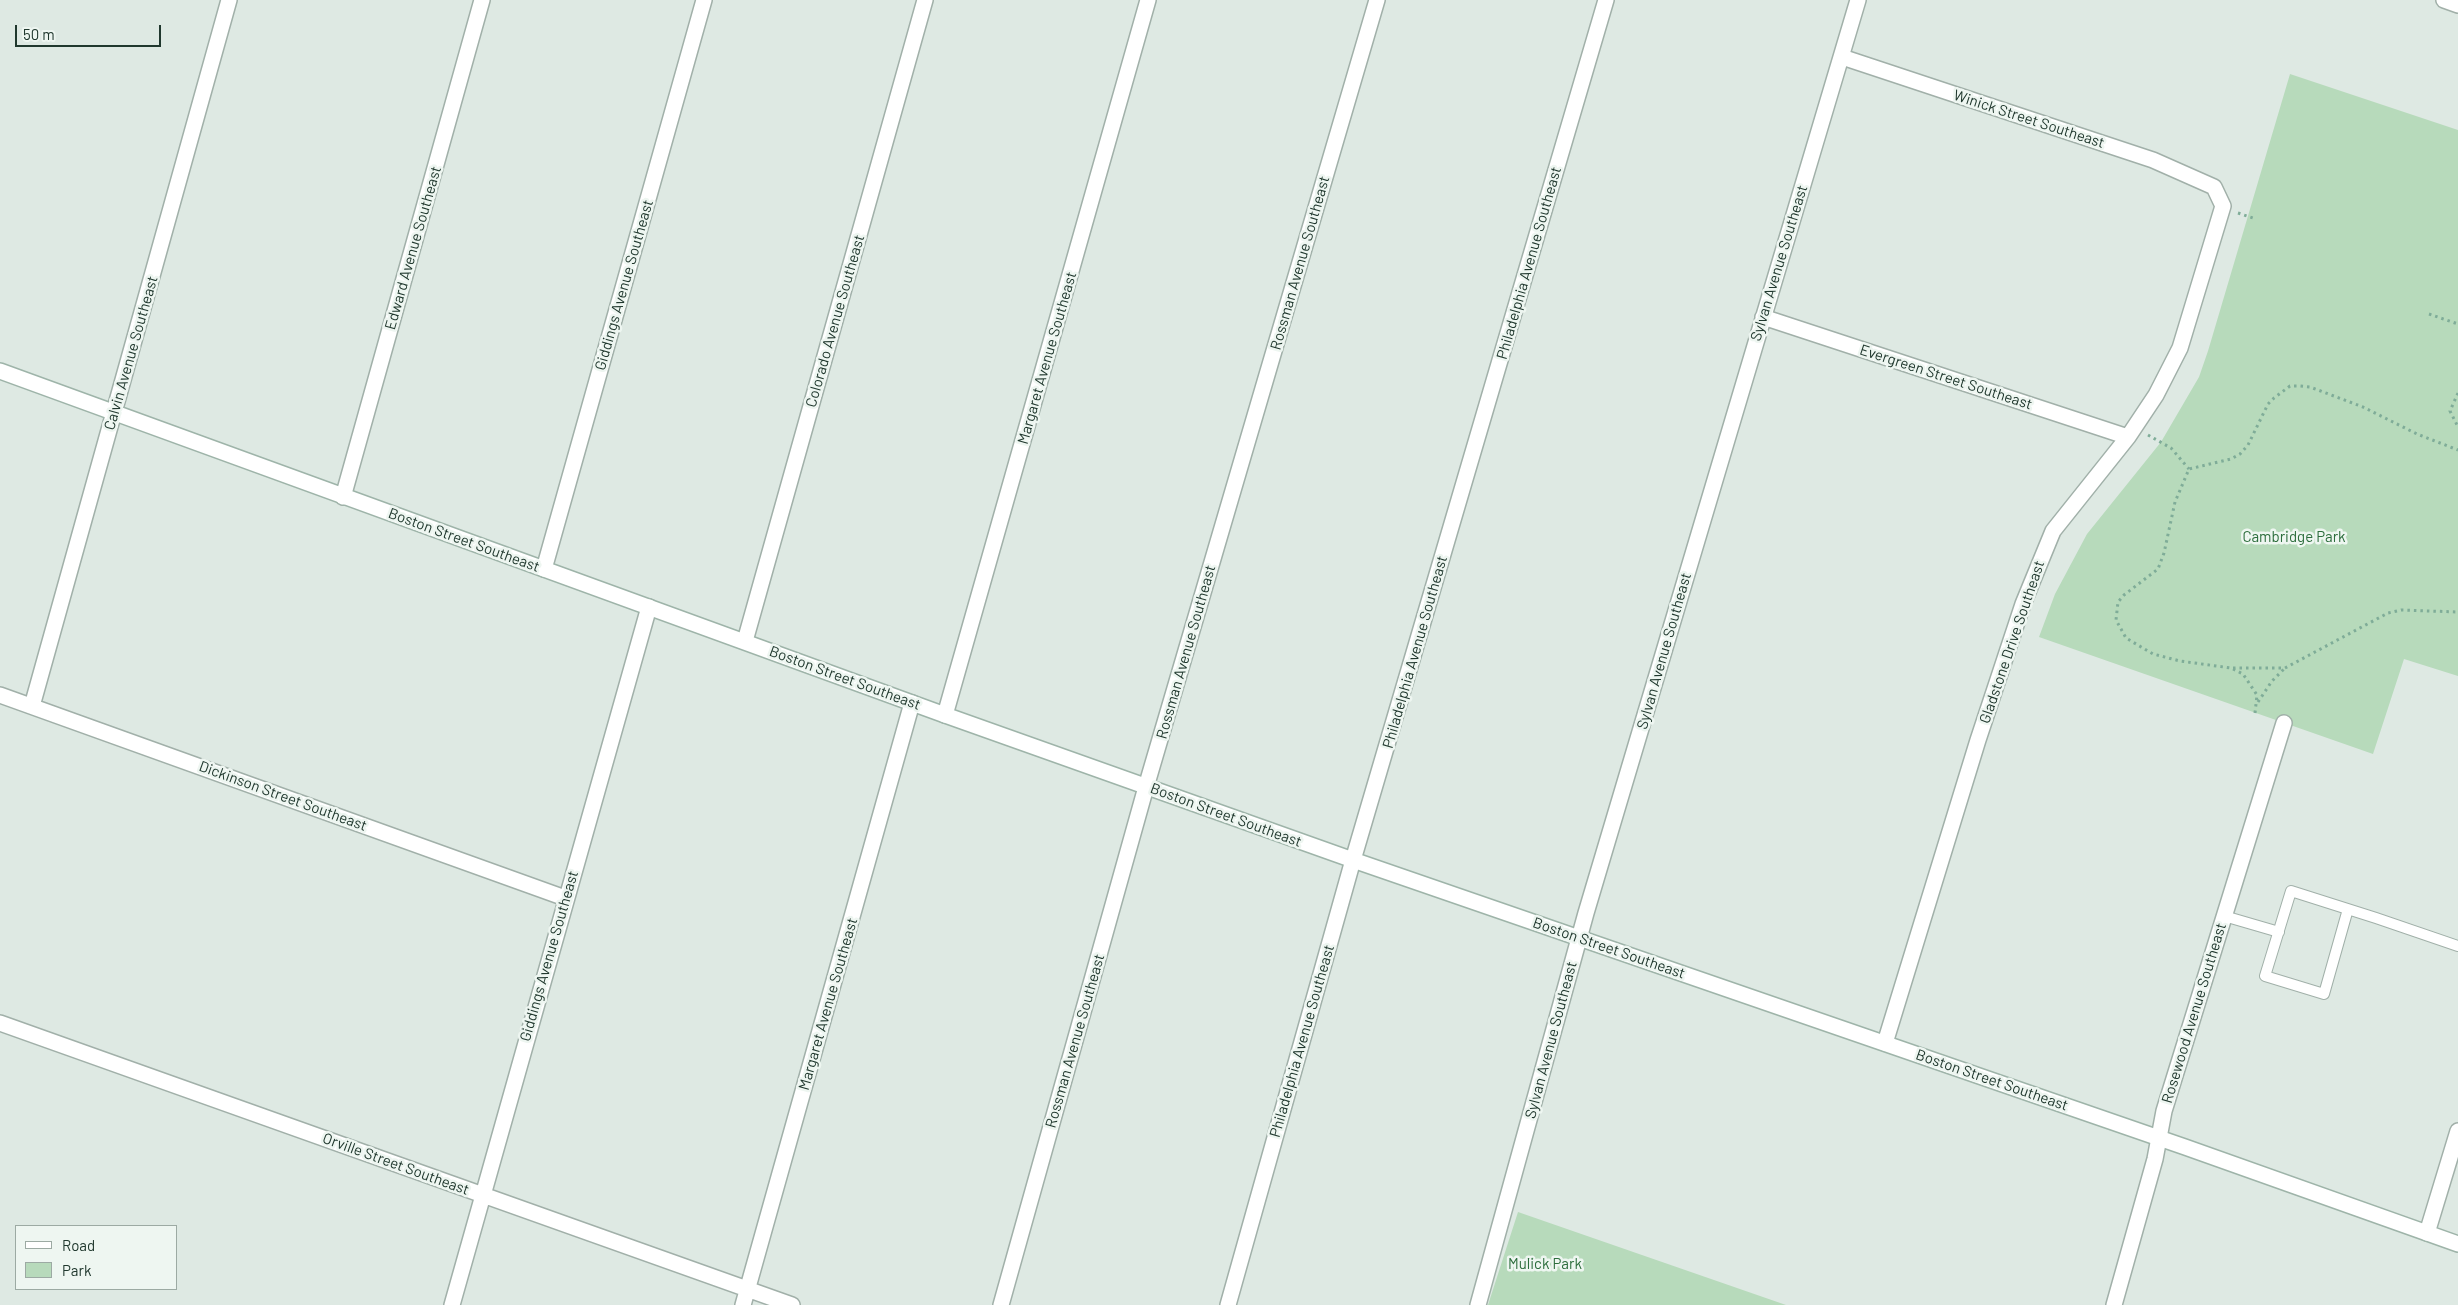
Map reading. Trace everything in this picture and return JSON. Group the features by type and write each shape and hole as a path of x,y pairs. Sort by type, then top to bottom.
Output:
{"street":[{"name":"Calvin Avenue Southeast","path":"32,706 229,0"},
{"name":"Edward Avenue Southeast","path":"343,497 482,0"},
{"name":"Giddings Avenue Southeast","path":"544,569 704,0"},
{"name":"Colorado Avenue Southeast","path":"744,641 925,0"},
{"name":"Margaret Avenue Southeast","path":"945,715 1148,0"},
{"name":"Rossman Avenue Southeast","path":"1001,1305 1146,786 1377,0"},
{"name":"Philadelphia Avenue Southeast","path":"1228,1305 1353,860 1606,0"},
{"name":"Sylvan Avenue Southeast","path":"1478,1305 1580,938 1858,0"},
{"path":"2444,0 2458,5"},
{"name":"Winick Street Southeast","path":"1842,57 2153,160 2214,187"},
{"name":"Gladstone Drive Southeast","path":"1885,1043 2022,604 2053,532 2132,432 2156,395 2180,348 2224,206 2214,187"},
{"name":"Evergreen Street Southeast","path":"1763,317 2132,432"},
{"name":"Boston Street Southeast","path":"0,371 945,715 1353,860 2159,1138 2458,1244"},
{"name":"Giddings Avenue Southeast","path":"452,1305 648,607"},
{"name":"Dickinson Street Southeast","path":"0,695 566,898"},
{"name":"Margaret Avenue Southeast","path":"743,1305 912,703"},
{"name":"Rosewood Avenue Southeast","path":"2114,1305 2155,1159 2164,1111 2284,723"},
{"name":"Orville Street Southeast","path":"0,1023 792,1305"},
{"path":"2427,1233 2458,1131"}],"lane":[{"path":"2348,910 2324,994 2265,976 2292,891 2458,946"},
{"path":"2224,916 2279,932"}],"path":[{"path":"2233,212 2253,218"},
{"path":"2429,314 2458,324"},
{"path":"2189,469 2231,459 2240,454 2248,445 2274,398 2290,386 2310,387 2362,407 2417,434 2458,450"},
{"path":"2458,394 2450,411 2458,427"},
{"path":"2132,432 2171,448 2189,469"},
{"path":"2189,469 2175,502 2164,553 2158,569 2124,595 2118,602 2116,620 2126,638 2153,654 2180,661 2231,668 2285,668"},
{"path":"2257,704 2272,681 2285,668 2388,613 2419,610 2458,612"},
{"path":"2231,668 2243,674 2254,687 2257,695 2255,713"}],"green space":[{"name":"Cambridge Park","path":"2290,74 2458,130 2458,676 2404,659 2373,754 2039,637 2055,594 2087,534 2161,442 2199,377"},
{"name":"Mulick Park","path":"1518,1212 1786,1305 1488,1305"}]}
